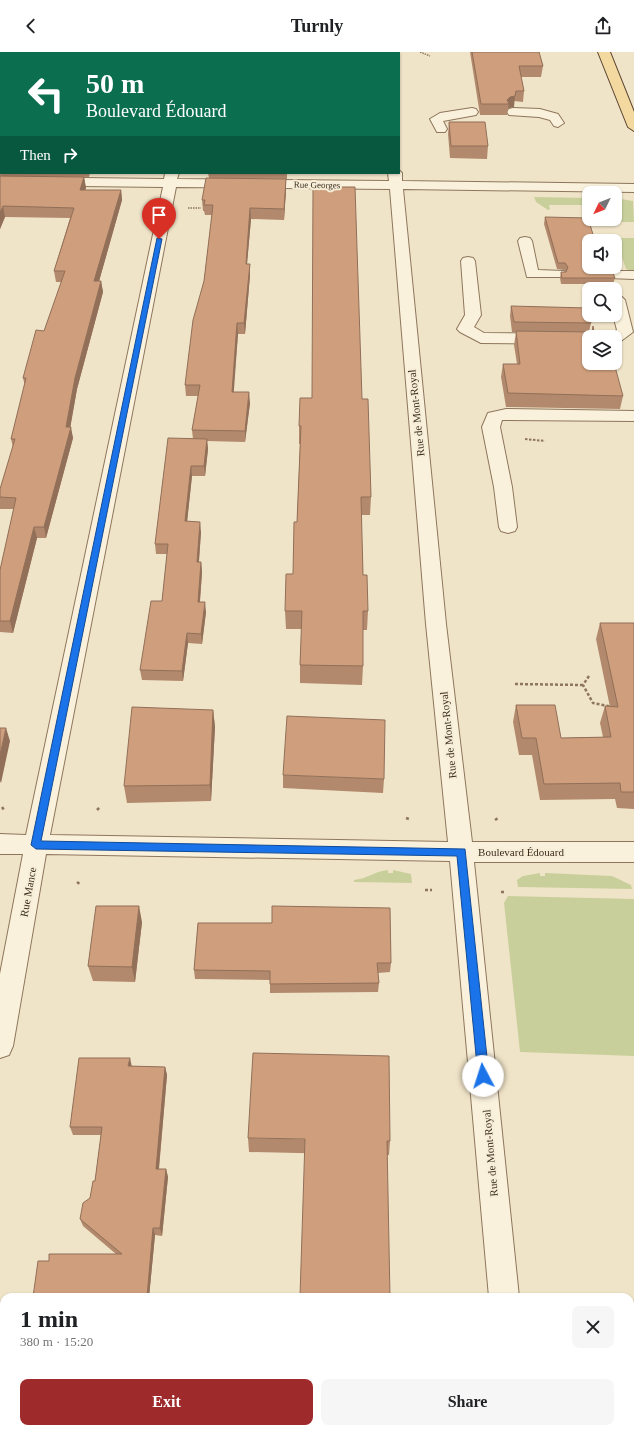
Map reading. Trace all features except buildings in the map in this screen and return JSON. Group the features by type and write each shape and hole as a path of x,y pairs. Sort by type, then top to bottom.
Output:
{"main road":[{"path":"604,52 634,128"}],"street":[{"path":"441,129 436,119 444,116 472,112"},
{"path":"513,112 540,113 554,117 558,123"},
{"name":"Rue Georges","path":"0,181 171,178 396,180 634,188"},
{"name":"Rue Mance","path":"0,1046 36,845 171,178"},
{"name":"Rue de Mont-Royal","path":"396,180 436,624 461,852 504,1293"},
{"path":"525,241 532,274 559,274"},
{"path":"468,262 473,315 465,329 481,338 582,338"},
{"path":"613,276 634,275"},
{"path":"622,320 625,332 622,334"},
{"path":"508,527 491,427 494,417 506,414 634,416"},
{"name":"Boulevard Édouard","path":"0,844 461,852 634,852"}],"path":[{"path":"420,52 430,56"},
{"path":"183,208 201,208"},
{"path":"583,685 589,676"},
{"path":"515,684 583,685"},
{"path":"583,685 593,703 616,707"},
{"path":"406,818 410,819"},
{"path":"77,882 81,885"},
{"path":"425,890 432,890"},
{"path":"501,892 506,892"}],"green space":[{"path":"534,197 582,198 582,205 549,205 550,209 548,210 536,202"},
{"path":"622,199 633,201 634,222 622,222"},
{"path":"622,238 634,238 634,272 626,269 622,257"},
{"path":"388,870 388,873 393,873 393,870 411,874 412,883 354,882 354,880"},
{"path":"540,873 540,876 545,876 545,873 612,876 631,885 632,889 518,887 517,880 523,876"},
{"path":"508,896 634,899 634,1056 520,1052 504,903"}],"route":[{"path":"159,239 36,845 461,852 483,1076"}]}
